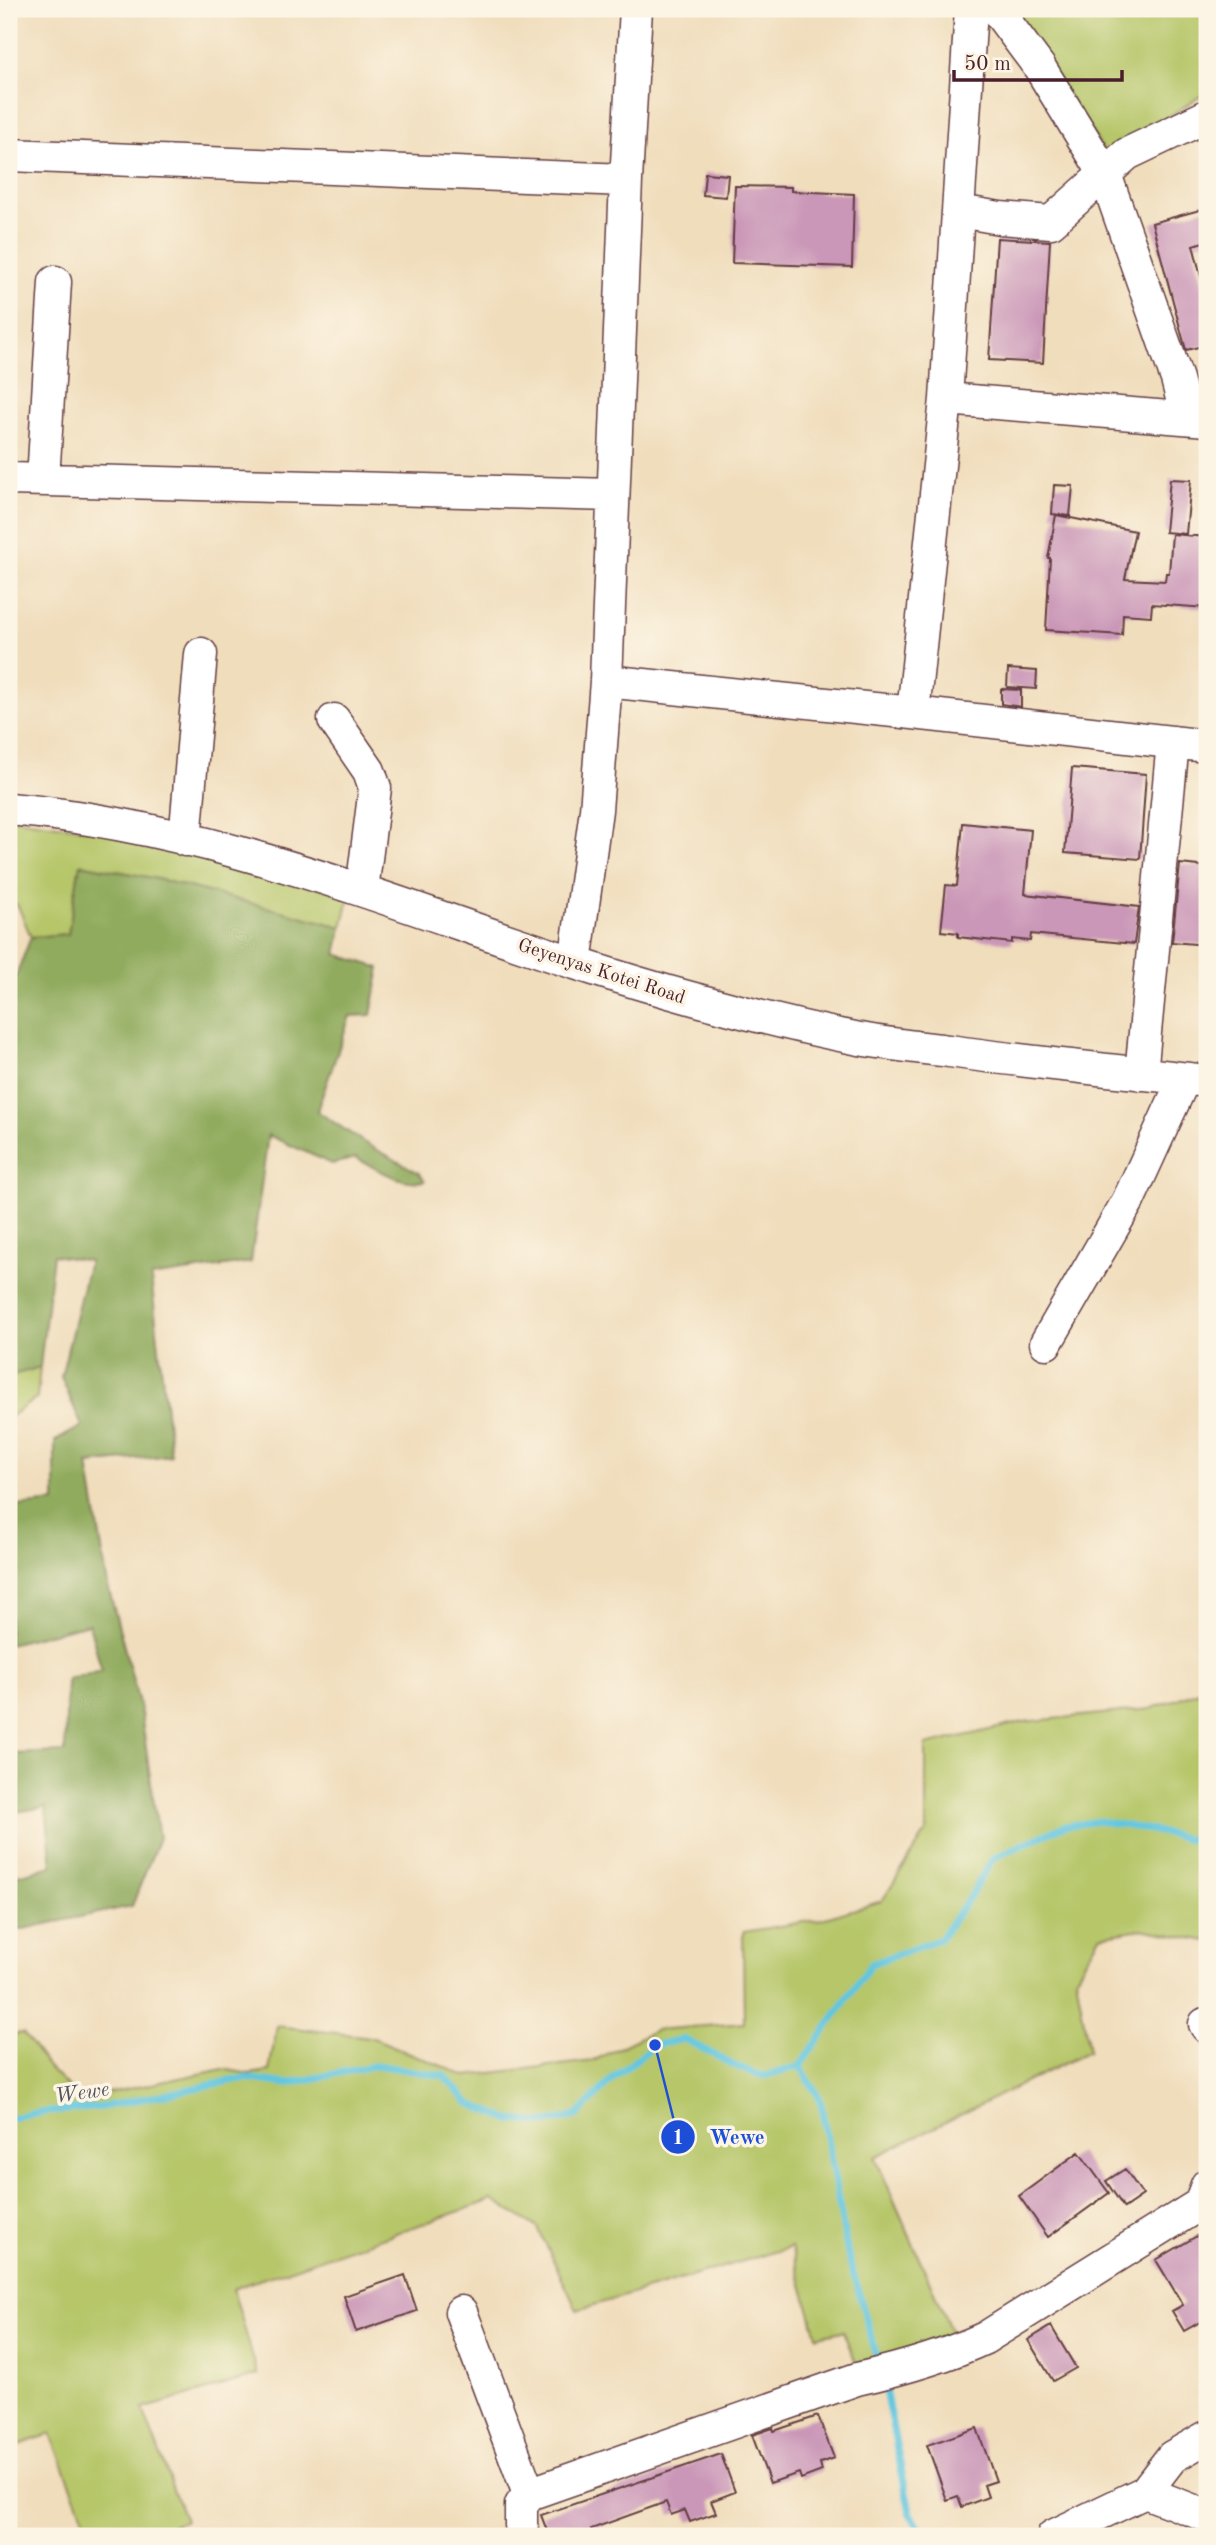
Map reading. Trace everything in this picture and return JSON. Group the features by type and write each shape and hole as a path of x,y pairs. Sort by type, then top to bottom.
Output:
{"street":[{"path":"575,963 596,810 606,681 626,180 636,9"},
{"path":"913,713 946,399 971,9"},
{"path":"996,9 1040,68 1105,174 1177,379 1197,419"},
{"path":"959,211 1051,222 1126,154 1207,116"},
{"path":"9,155 626,180"},
{"path":"43,480 55,282"},
{"path":"946,399 1197,419"},
{"path":"9,479 613,495"},
{"path":"185,840 201,653"},
{"path":"606,681 1207,746"},
{"path":"334,720 369,771 375,788 362,890"},
{"path":"1141,1074 1173,743"},
{"name":"Geyenyas Kotei Road","path":"9,809 102,820 290,866 575,963 692,999 853,1038 1196,1080"},
{"path":"1046,1343 1196,1080"},
{"path":"524,2536 520,2505 530,2494 857,2379 898,2370 955,2352 985,2339 1200,2204 1207,2185"},
{"path":"461,2312 530,2494"},
{"path":"1053,2536 1145,2492 1172,2457 1207,2437"},
{"path":"1145,2492 1207,2516"}],"green space":[{"path":"1013,9 1207,9 1207,92 1107,156"},
{"path":"9,818 120,834 350,896 342,927 158,879 80,864 68,934 31,937 18,906 9,900"},
{"path":"80,864 158,879 342,927 336,954 380,968 371,1015 350,1016 317,1111 365,1143 419,1173 425,1181 398,1178 356,1158 332,1164 268,1135 251,1262 151,1277 171,1455 88,1464 108,1586 140,1707 159,1838 132,1906 9,1932 9,1877 52,1866 46,1807 9,1813 9,1754 65,1752 67,1679 102,1671 89,1624 9,1644 9,1507 55,1502 55,1441 82,1426 61,1377 89,1261 53,1255 40,1367 9,1376 9,989 31,937 68,934"},
{"path":"40,1367 37,1398 9,1417 9,1376"},
{"path":"1207,1688 1207,1941 1141,1929 1100,1936 1076,1977 1089,2051 875,2157 952,2333 907,2352 856,2363 843,2331 817,2336 791,2247 577,2310 538,2228 492,2200 233,2289 258,2375 143,2409 185,2521 143,2536 91,2536 51,2434 9,2448 9,2034 23,2033 48,2067 79,2099 223,2069 250,2074 269,2071 277,2026 371,2037 466,2076 593,2061 655,2030 744,2023 743,1932 822,1919 882,1901 926,1832 926,1745 1023,1722 1150,1709"}],"building":[{"path":"705,173 728,175 726,197 703,195"},
{"path":"735,186 791,187 791,191 854,194 852,267 732,263"},
{"path":"1207,208 1207,241 1193,245 1207,300 1207,345 1186,350 1152,223"},
{"path":"997,238 1050,241 1043,363 989,360"},
{"path":"1170,479 1191,480 1186,534 1165,532"},
{"path":"1054,485 1073,486 1070,516 1052,514"},
{"path":"1056,515 1135,531 1125,579 1165,581 1166,573 1169,573 1172,534 1207,537 1207,608 1152,604 1151,616 1123,614 1122,635 1046,630 1048,558"},
{"path":"1008,669 1037,671 1036,689 1007,687"},
{"path":"1001,689 1021,690 1021,707 1001,704"},
{"path":"1072,768 1146,774 1140,859 1065,853"},
{"path":"963,823 1031,830 1025,894 1139,907 1134,944 1031,934 1030,941 1012,939 1012,943 958,937 958,933 941,931 946,885 957,886"},
{"path":"1180,864 1207,867 1207,945 1172,942"},
{"path":"1079,2152 1109,2193 1048,2237 1019,2196"},
{"path":"1125,2169 1143,2195 1124,2208 1106,2181"},
{"path":"1207,2230 1207,2318 1184,2331 1172,2311 1183,2305 1156,2260"},
{"path":"405,2275 417,2311 356,2332 344,2296"},
{"path":"1051,2326 1076,2368 1053,2381 1028,2340"},
{"path":"818,2416 834,2458 820,2463 822,2471 801,2479 799,2473 770,2483 752,2435 773,2428 774,2431"},
{"path":"977,2428 996,2481 984,2485 988,2497 962,2507 958,2496 947,2500 927,2445"},
{"path":"721,2454 735,2492 711,2501 716,2513 690,2522 685,2510 671,2515 666,2502 591,2529 593,2536 549,2536 541,2515"}],"waterway":[{"name":"Wewe","path":"9,2119 27,2114 102,2107 245,2078 287,2084 377,2065 444,2076 469,2103 510,2120 543,2123 577,2116 614,2077 655,2045 684,2039 741,2069 764,2076 800,2066 871,1964 940,1939 993,1858 1064,1826 1100,1821 1207,1843"},
{"path":"800,2066 820,2099 848,2255 878,2361"},
{"path":"883,2380 910,2512 925,2536"}],"place":[{"name":"Wewe","path":"655,2045"}]}
